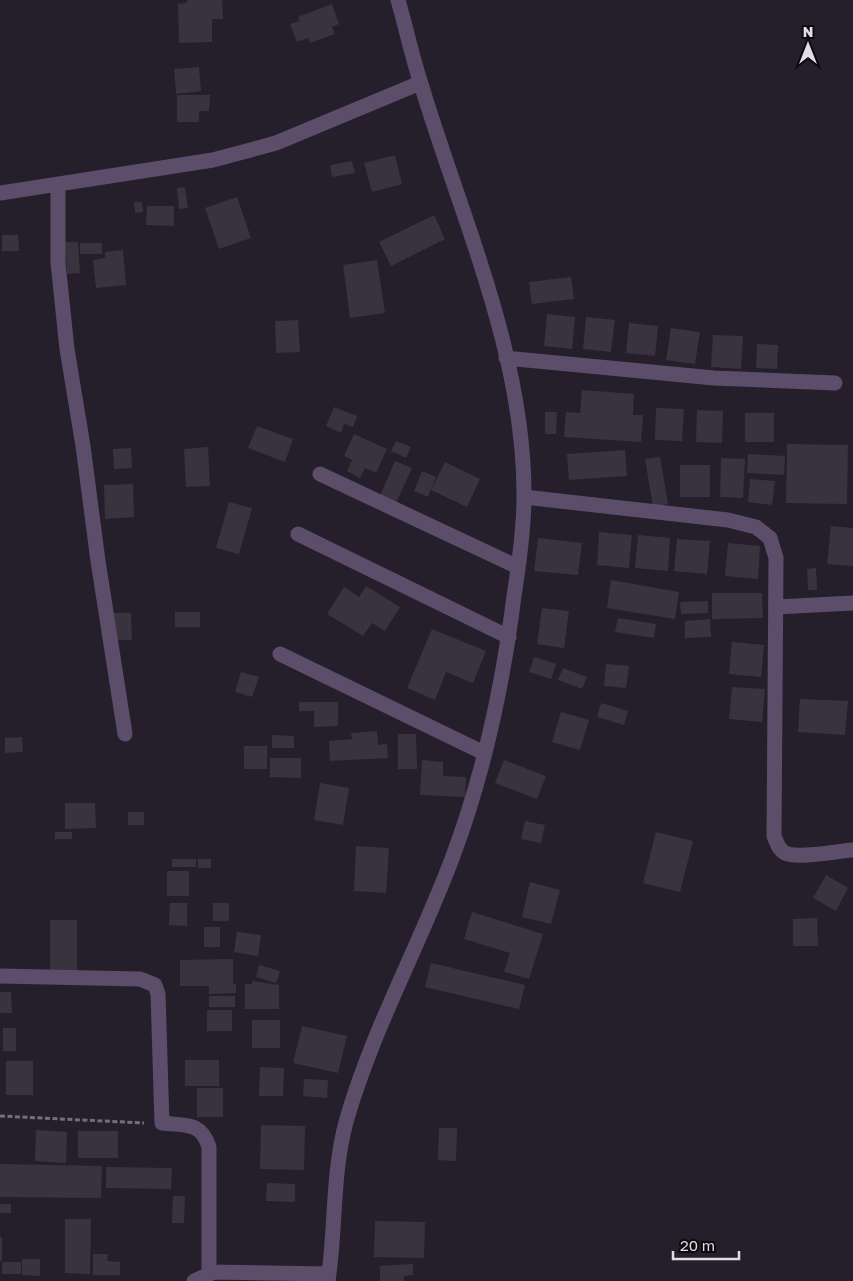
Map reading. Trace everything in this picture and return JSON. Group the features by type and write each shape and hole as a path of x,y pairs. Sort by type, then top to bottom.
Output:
{"street":[{"path":"194,1281 209,1272 329,1277 338,1163 346,1122 384,1016 453,856 484,753 509,637 524,497 519,427 506,358 482,266 420,84 398,0"},
{"path":"0,193 213,160 276,143 420,84"},
{"path":"58,185 58,263 67,350 125,734"},
{"path":"506,358 714,378 834,383"},
{"path":"320,474 518,567"},
{"path":"524,497 728,520 756,527 770,538 776,558 774,836 778,847 786,853 796,855 853,850"},
{"path":"298,534 509,637"},
{"path":"776,607 853,603"},
{"path":"280,654 484,753"},
{"path":"0,976 140,979 154,985 158,994 162,1123 193,1126 206,1136 209,1148 209,1272"}],"path":[{"path":"0,1116 162,1123"}],"building":[{"path":"187,0 222,0 223,19 212,19 212,42 179,43 178,4 187,3"},
{"path":"332,4 339,24 332,27 335,34 310,43 308,38 297,42 290,24 300,21 298,17"},
{"path":"199,67 201,91 176,94 174,69"},
{"path":"177,95 210,95 209,111 199,111 199,122 177,122"},
{"path":"395,155 402,184 372,192 364,163"},
{"path":"352,161 355,173 332,177 330,165"},
{"path":"185,187 188,208 179,209 177,188"},
{"path":"237,197 251,238 219,249 205,208"},
{"path":"134,202 142,202 143,212 135,213"},
{"path":"147,206 174,206 174,226 146,225"},
{"path":"434,215 445,239 391,266 379,242"},
{"path":"2,235 18,235 19,251 2,251"},
{"path":"65,242 78,242 80,273 67,274"},
{"path":"80,243 102,243 102,254 80,254"},
{"path":"123,250 126,285 96,288 93,260 105,258 105,252"},
{"path":"377,260 385,313 350,318 343,265"},
{"path":"571,277 574,299 532,304 529,282"},
{"path":"547,314 575,317 572,349 544,346"},
{"path":"586,317 615,320 611,352 583,349"},
{"path":"298,320 300,352 276,353 275,321"},
{"path":"629,323 658,326 655,356 626,353"},
{"path":"671,328 700,332 695,364 666,360"},
{"path":"713,335 743,336 741,369 711,367"},
{"path":"757,344 778,345 777,369 756,368"},
{"path":"582,390 634,394 633,415 643,415 641,442 564,437 566,412 580,413"},
{"path":"334,407 357,416 353,427 344,424 341,433 326,426"},
{"path":"656,408 684,409 682,441 655,440"},
{"path":"697,410 723,411 722,443 696,442"},
{"path":"545,412 557,412 556,434 545,434"},
{"path":"745,413 774,413 774,442 745,442"},
{"path":"257,426 293,439 285,462 248,448"},
{"path":"354,434 387,449 376,473 365,468 360,478 347,471 352,460 344,456"},
{"path":"396,441 411,447 406,458 391,451"},
{"path":"787,444 848,445 847,504 786,503"},
{"path":"208,447 210,486 186,487 184,449"},
{"path":"131,448 132,468 114,469 113,449"},
{"path":"625,450 627,476 569,480 567,454"},
{"path":"748,454 785,456 784,475 747,473"},
{"path":"660,457 668,504 653,507 645,459"},
{"path":"721,458 745,459 743,498 720,497"},
{"path":"395,461 412,468 396,503 380,496"},
{"path":"445,462 480,479 467,507 431,490"},
{"path":"680,465 710,465 710,497 680,497"},
{"path":"422,471 436,477 428,497 414,491"},
{"path":"750,479 775,481 772,505 748,502"},
{"path":"133,484 134,517 105,519 104,485"},
{"path":"229,502 252,508 239,554 216,548"},
{"path":"831,526 853,528 853,566 827,564"},
{"path":"599,532 632,535 629,568 597,565"},
{"path":"638,535 670,538 668,571 635,568"},
{"path":"538,538 582,543 578,575 534,571"},
{"path":"677,539 710,541 707,574 674,571"},
{"path":"728,543 760,546 758,579 725,576"},
{"path":"816,568 817,590 808,590 807,569"},
{"path":"611,580 679,592 675,619 607,608"},
{"path":"366,586 400,607 385,631 372,623 363,636 327,614 344,587 359,597"},
{"path":"712,593 762,593 763,618 712,619"},
{"path":"708,601 708,613 681,614 680,602"},
{"path":"542,608 569,611 564,648 537,644"},
{"path":"175,612 200,612 200,627 175,627"},
{"path":"113,613 131,613 132,640 114,640"},
{"path":"618,618 656,624 654,638 615,632"},
{"path":"710,619 711,637 685,638 685,621"},
{"path":"432,629 486,651 473,683 446,672 435,700 407,688"},
{"path":"732,642 764,645 761,677 729,674"},
{"path":"534,657 556,664 551,679 529,672"},
{"path":"606,664 629,666 626,688 604,686"},
{"path":"563,668 587,677 582,689 558,680"},
{"path":"241,672 259,677 252,697 235,692"},
{"path":"732,687 765,689 762,722 729,719"},
{"path":"800,699 848,701 845,735 798,732"},
{"path":"299,702 338,702 338,726 314,727 314,711 299,711"},
{"path":"601,703 628,711 624,725 597,717"},
{"path":"561,712 589,720 580,750 552,742"},
{"path":"377,731 378,745 387,744 388,758 330,761 329,741 352,739 351,733"},
{"path":"398,734 416,734 417,769 398,769"},
{"path":"272,735 294,736 294,748 272,748"},
{"path":"22,737 23,752 5,753 5,738"},
{"path":"244,746 267,746 267,769 244,769"},
{"path":"270,758 301,758 301,778 270,777"},
{"path":"422,760 443,762 443,776 466,777 465,797 420,795"},
{"path":"504,760 546,776 537,799 495,783"},
{"path":"320,783 349,788 343,825 314,820"},
{"path":"65,803 95,803 96,828 65,829"},
{"path":"128,812 144,812 144,825 128,825"},
{"path":"525,821 545,825 541,843 521,839"},
{"path":"55,832 72,832 72,839 55,839"},
{"path":"656,832 693,841 680,892 643,883"},
{"path":"356,846 389,848 386,893 354,891"},
{"path":"172,859 196,859 196,867 172,867"},
{"path":"198,859 211,859 211,868 198,868"},
{"path":"167,871 189,871 189,896 167,896"},
{"path":"826,875 848,888 836,911 813,898"},
{"path":"530,882 560,890 551,924 522,917"},
{"path":"170,903 187,903 187,926 169,925"},
{"path":"213,903 229,903 229,921 213,921"},
{"path":"472,912 543,934 529,979 504,972 510,953 464,939"},
{"path":"817,918 818,946 793,946 793,919"},
{"path":"50,920 77,920 77,971 50,971"},
{"path":"204,927 220,927 220,947 204,947"},
{"path":"237,932 261,935 258,956 234,952"},
{"path":"233,959 233,984 236,984 236,993 209,994 209,986 180,986 180,960"},
{"path":"431,963 525,985 519,1009 425,987"},
{"path":"259,965 280,971 276,983 256,977"},
{"path":"252,981 279,985 279,1009 245,1009 245,984 252,984"},
{"path":"0,992 11,992 12,1013 0,1013"},
{"path":"209,996 235,996 235,1007 209,1007"},
{"path":"207,1010 232,1010 232,1031 207,1031"},
{"path":"252,1020 280,1020 280,1048 252,1048"},
{"path":"302,1026 347,1036 338,1073 293,1063"},
{"path":"3,1028 16,1028 16,1051 3,1051"},
{"path":"185,1060 219,1060 219,1086 185,1086"},
{"path":"6,1061 33,1061 33,1095 6,1095"},
{"path":"260,1067 284,1068 283,1096 259,1096"},
{"path":"304,1079 328,1080 327,1098 303,1096"},
{"path":"197,1088 223,1088 223,1117 197,1117"},
{"path":"261,1125 305,1126 304,1170 260,1169"},
{"path":"439,1128 457,1128 456,1161 438,1160"},
{"path":"36,1130 67,1132 66,1163 35,1161"},
{"path":"78,1131 118,1131 118,1158 78,1158"},
{"path":"0,1164 102,1166 101,1198 0,1197"},
{"path":"106,1167 172,1168 171,1189 106,1188"},
{"path":"267,1183 295,1184 295,1202 266,1201"},
{"path":"173,1196 185,1196 184,1223 172,1223"},
{"path":"0,1204 11,1204 11,1213 0,1213"},
{"path":"65,1219 91,1219 90,1274 65,1273"},
{"path":"375,1221 425,1222 424,1258 374,1257"},
{"path":"0,1237 2,1237 2,1261 0,1261"},
{"path":"93,1254 108,1254 107,1261 120,1262 120,1275 93,1275"},
{"path":"22,1259 40,1259 40,1276 22,1275"},
{"path":"2,1262 21,1262 21,1274 2,1274"},
{"path":"413,1264 413,1275 404,1276 404,1281 380,1281 380,1266"}]}
